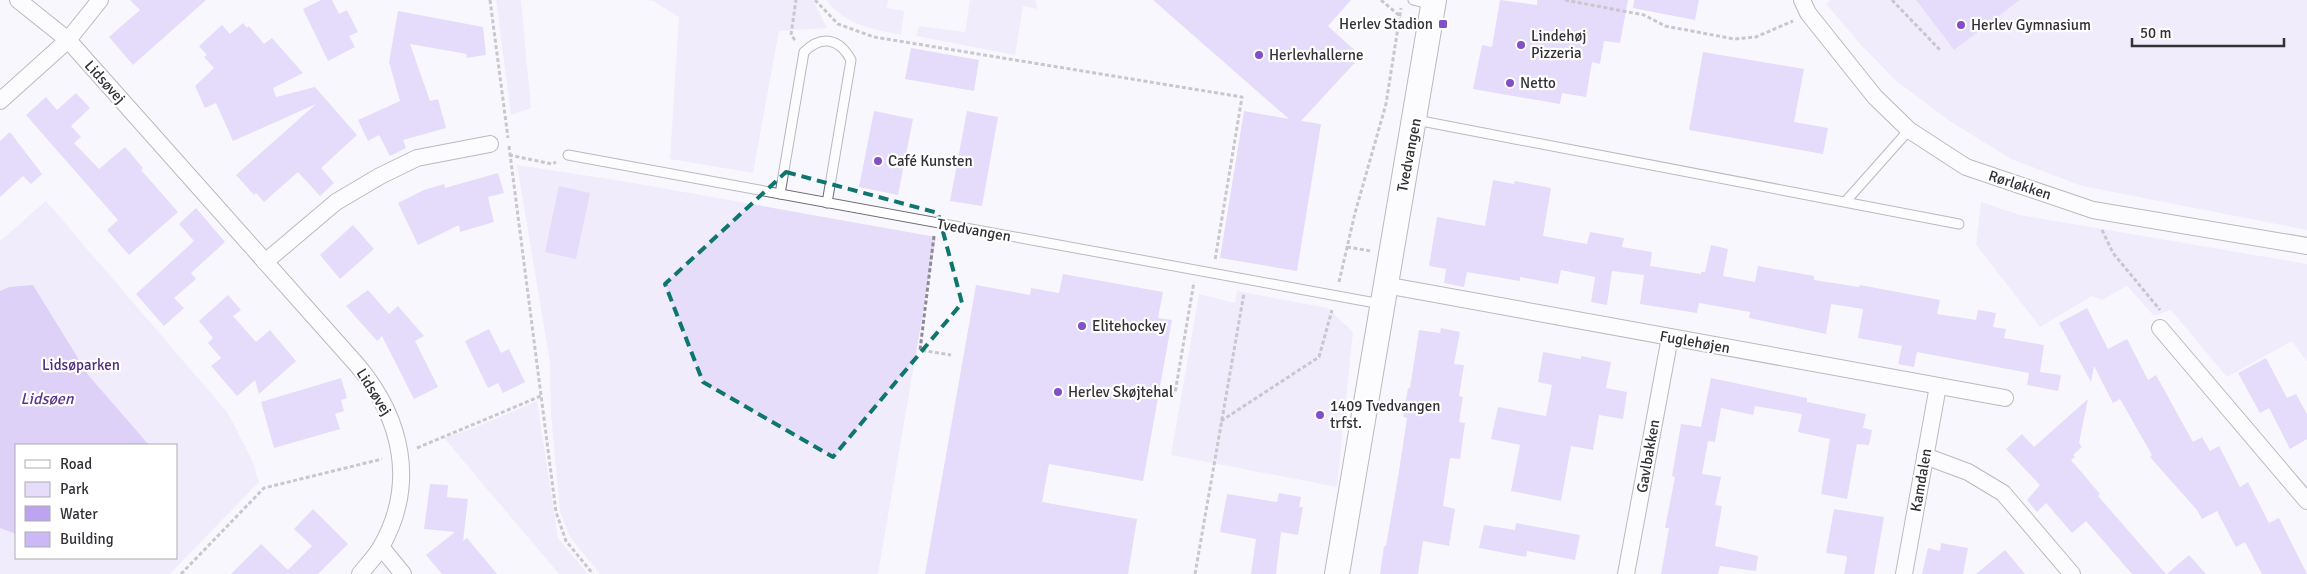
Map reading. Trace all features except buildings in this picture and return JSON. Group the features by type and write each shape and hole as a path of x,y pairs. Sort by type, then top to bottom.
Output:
{"street":[{"name":"Lidsøvej","path":"18,0 68,40 370,380 387,407 398,437 400,454 399,494 394,518 381,548 360,574"},
{"path":"0,101 68,40 100,0"},
{"name":"Tvedvangen","path":"1338,574 1383,295 1415,120 1427,2"},
{"name":"Rørløkken","path":"1805,6 1875,97 1909,130 1966,167 2093,210 2307,246"},
{"path":"265,262 336,202 380,176 417,158 490,144"},
{"name":"Fuglehøjen","path":"1383,295 1670,337 2005,398"},
{"path":"2160,328 2307,501"},
{"name":"Gavlbakken","path":"1626,574 1670,337"},
{"name":"Kamdalen","path":"1904,574 1938,386"},
{"path":"1925,456 1968,472 2003,493 2072,574"},
{"path":"381,548 403,574"}],"lane":[{"path":"780,194 804,52 813,44 824,41 836,43 846,50 852,60 827,203"},
{"path":"1415,120 1959,224"},
{"path":"1846,202 1909,130"},
{"name":"Tvedvangen","path":"568,155 1336,296 1383,295"}],"path":[{"path":"490,0 556,512 566,541 593,574"},
{"path":"796,0 791,35 804,52"},
{"path":"815,0 838,24 874,37 1242,97 1212,273"},
{"path":"1381,0 1401,18"},
{"path":"1222,421 1320,357 1355,214 1386,104 1401,18 1401,0"},
{"path":"1565,0 1644,15 1665,26 1734,39 1756,38 1805,6"},
{"path":"1892,0 1940,50"},
{"path":"490,144 510,156 552,164 568,155"},
{"path":"2093,210 2113,253 2166,318 2160,328"},
{"path":"936,223 920,350 951,354"},
{"path":"1164,390 1175,393 1196,270"},
{"path":"1195,574 1246,280"},
{"path":"181,574 264,488 400,454 541,396"}],"highlighted area":[{"path":"786,172 938,213 962,303 833,457 703,382 665,284"}],"green space":[{"path":"496,0 521,0 531,108 511,115"},
{"path":"644,0 813,0 827,28 779,31 753,173 670,159 679,17 653,1"},
{"path":"826,0 888,0 887,8 904,11 901,35 869,28 851,21 834,9"},
{"path":"970,0 1035,0 1038,9 1023,6 1015,55 916,36 919,26 965,32"},
{"path":"1831,0 1916,0 1954,50 2020,0 2307,0 2307,230 2082,186 2011,159 1948,120 1895,80 1860,44 1826,4"},
{"path":"517,165 628,182 936,237 878,574 600,574 570,537 560,512 551,415 550,362"},
{"name":"Lidsøparken","path":"46,201 228,413 252,460 259,482 170,574 0,574 0,241"},
{"path":"1981,202 2020,215 2307,264 2307,362 2292,341 2227,377 2171,310 2154,316 2127,286 2102,300 2092,296 2040,327 1976,245"},
{"path":"1237,291 1328,308 1353,332 1337,487 1171,455 1199,294 1235,303"},
{"path":"537,401 558,538 588,574 559,574 444,438 471,429"}],"water":[{"name":"Lidsøen","path":"33,285 89,376 148,444 15,444 15,534 0,528 0,291 9,287"}],"place":[{"name":"Herlev Stadion","path":"1443,24"},
{"name":"Herlev Gymnasium","path":"1961,25"},
{"name":"Lindehøj Pizzeria","path":"1521,45"},
{"name":"Herlevhallerne","path":"1259,55"},
{"name":"Netto","path":"1510,83"},
{"name":"Café Kunsten","path":"878,161"},
{"name":"Elitehockey","path":"1082,326"},
{"name":"Herlev Skøjtehal","path":"1058,392"},
{"name":"1409 Tvedvangen trfst.","path":"1320,415"}]}
